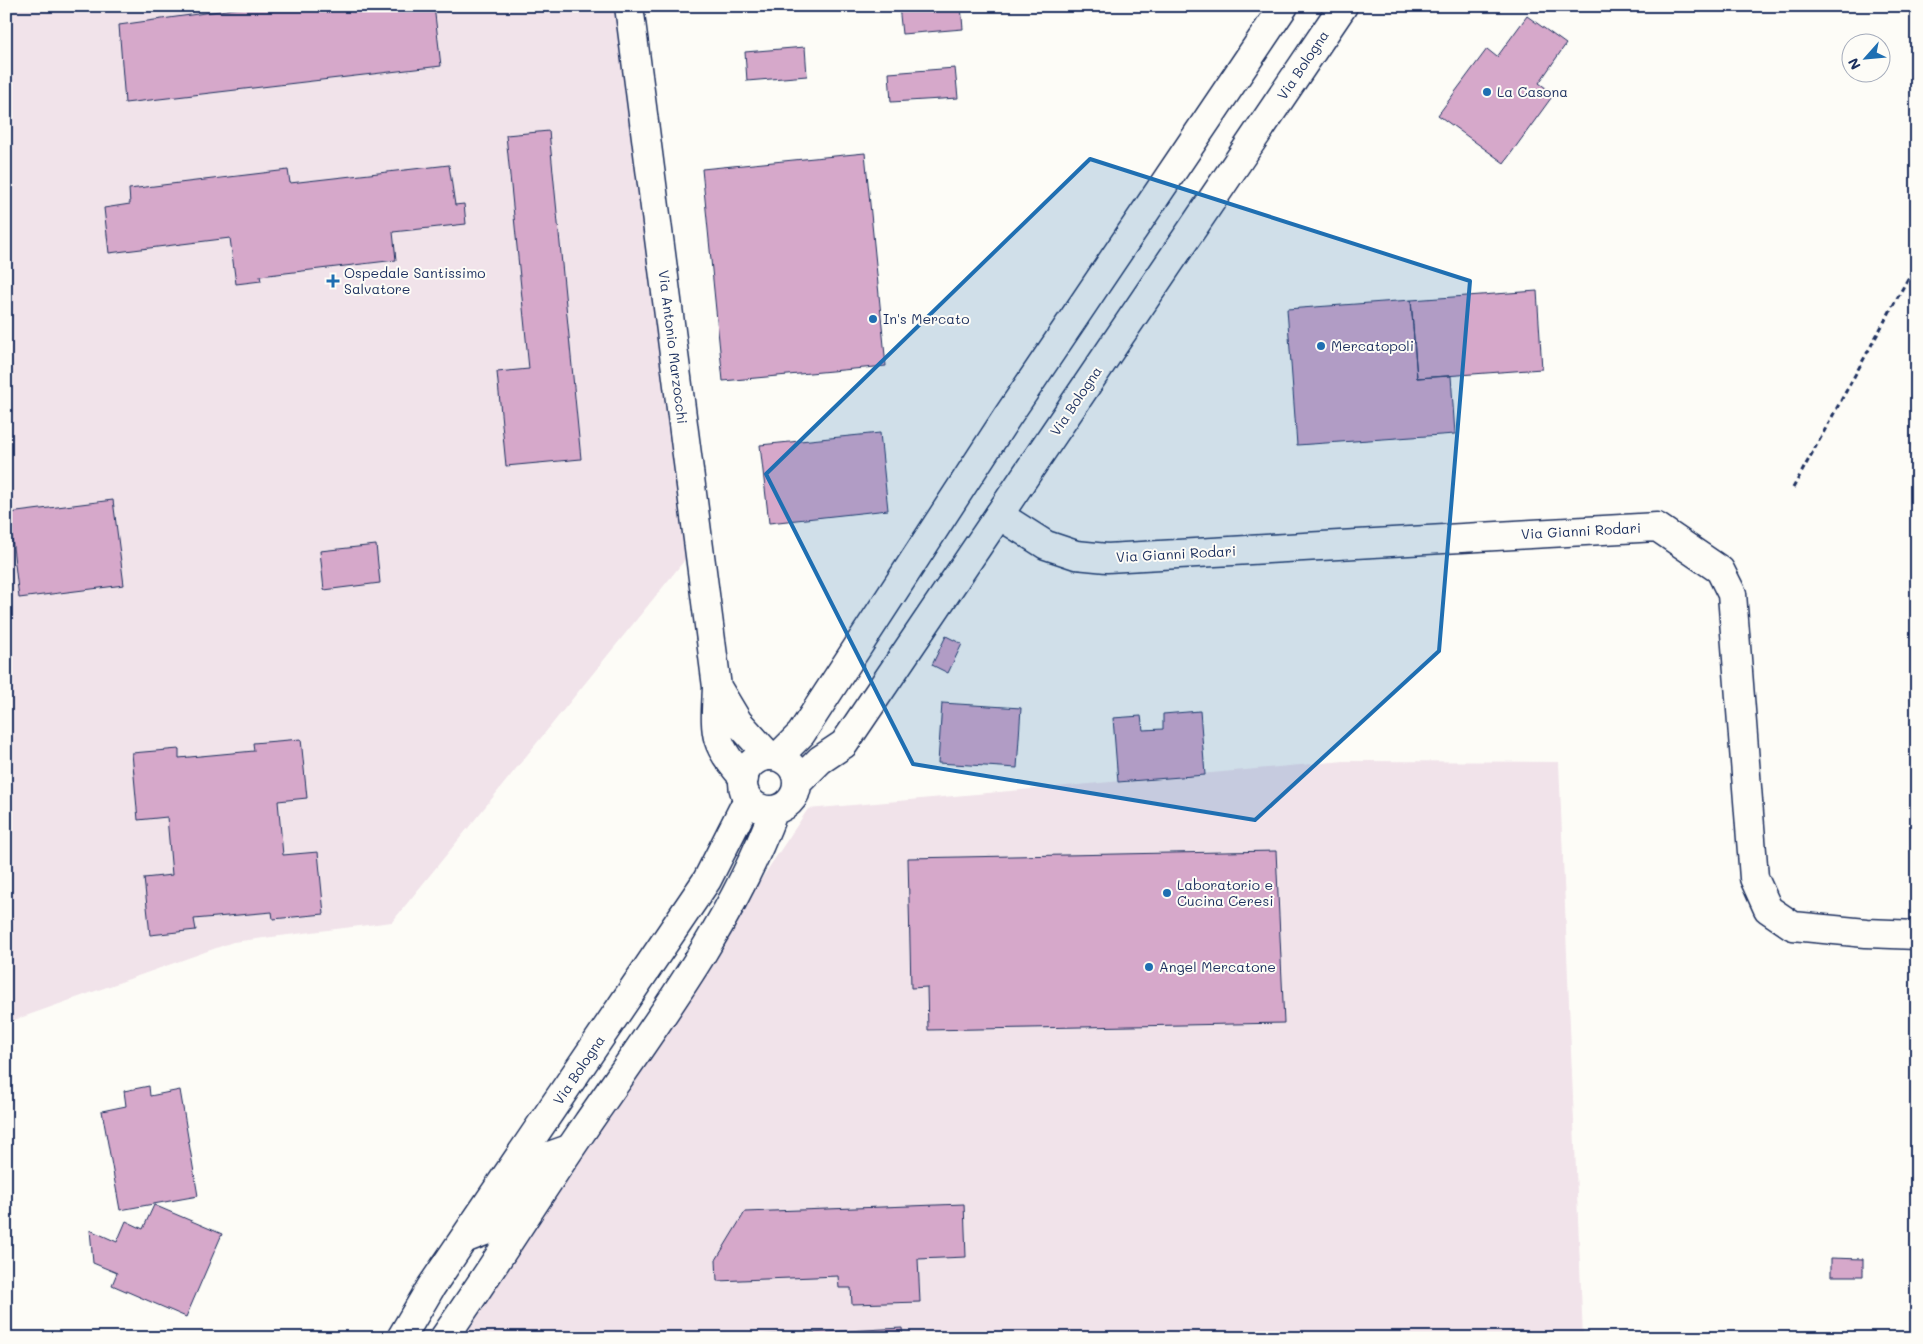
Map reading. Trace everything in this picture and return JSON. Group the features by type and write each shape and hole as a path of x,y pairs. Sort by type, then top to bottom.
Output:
{"main road":[{"name":"Via Antonio Marzocchi","path":"629,6 717,688 715,728 724,756 746,789"},
{"name":"Via Bologna","path":"401,1338 431,1287 707,880 746,789 752,764 773,757 801,734 1007,417 1284,6"},
{"name":"Via Bologna","path":"774,810 790,803 795,795 797,783 820,760 844,744 1343,6"},
{"name":"Via Gianni Rodari","path":"999,515 1046,545 1076,555 1107,558 1657,526 1720,570 1732,594 1754,878 1768,909 1793,926 1866,933 1917,935"},
{"name":"Via Antonio Marzocchi","path":"717,688 738,722 773,757"},
{"path":"773,757 793,768 797,783"},
{"path":"444,1338 681,986 735,899 761,844 774,810 757,807 746,789"},
{"path":"464,1239 498,1226 549,1156 570,1149"}],"path":[{"path":"1793,488 1917,262"}],"highlighted area":[{"path":"1090,159 1470,281 1439,651 1255,820 913,764 766,474"}],"shaded area":[{"name":"Ospedale Santissimo Salvatore","path":"6,6 631,6 688,556 392,922 233,942 6,1023"},
{"path":"1344,761 1559,762 1583,1338 455,1338 808,809"}],"building":[{"path":"255,6 434,6 441,66 125,103 119,25"},
{"path":"899,6 961,6 963,29 902,34"},
{"path":"1527,16 1566,44 1539,83 1554,94 1504,163 1438,115 1487,49 1497,57"},
{"path":"805,47 807,76 747,81 745,52"},
{"path":"955,68 958,98 891,102 889,73"},
{"path":"549,131 581,459 506,466 497,372 529,369 506,135"},
{"path":"865,153 886,366 723,381 702,169"},
{"path":"449,165 455,205 464,204 466,224 393,232 396,260 260,276 261,281 236,284 230,238 109,253 104,208 130,204 129,189 288,170 290,183"},
{"path":"1537,291 1542,369 1417,378 1411,300"},
{"path":"1411,300 1417,378 1451,376 1455,434 1297,445 1287,309"},
{"path":"880,433 888,510 769,523 760,445"},
{"path":"113,500 124,585 19,598 9,513"},
{"path":"376,545 380,583 324,590 320,551"},
{"path":"946,636 962,644 948,673 932,665"},
{"path":"942,703 1021,708 1017,768 938,763"},
{"path":"1200,711 1205,775 1118,782 1113,718 1141,716 1143,730 1163,729 1163,714"},
{"path":"301,739 307,798 278,801 283,855 318,852 324,914 273,919 272,912 194,919 196,930 150,935 144,878 172,875 167,817 138,820 132,753 179,749 179,758 254,751 253,743"},
{"path":"1276,851 1284,1023 928,1030 927,987 911,988 908,858"},
{"path":"149,1086 150,1096 180,1090 198,1196 120,1210 102,1111 126,1106 124,1091"},
{"path":"964,1204 966,1257 918,1259 920,1302 852,1304 851,1288 839,1288 838,1276 717,1281 716,1260 745,1212"},
{"path":"154,1205 222,1234 186,1317 112,1285 117,1273 93,1263 90,1230 117,1242 126,1221 143,1229"},
{"path":"1831,1258 1863,1259 1863,1276 1831,1276"},
{"path":"902,1328 903,1338 716,1338"}],"place":[{"name":"La Casona","path":"1487,92"},
{"name":"Ospedale Santissimo Salvatore","path":"333,281"},
{"name":"In's Mercato","path":"873,319"},
{"name":"Mercatopoli","path":"1321,346"},
{"name":"Laboratorio e Cucina Ceresi","path":"1167,893"},
{"name":"Angel Mercatone","path":"1149,967"}]}
